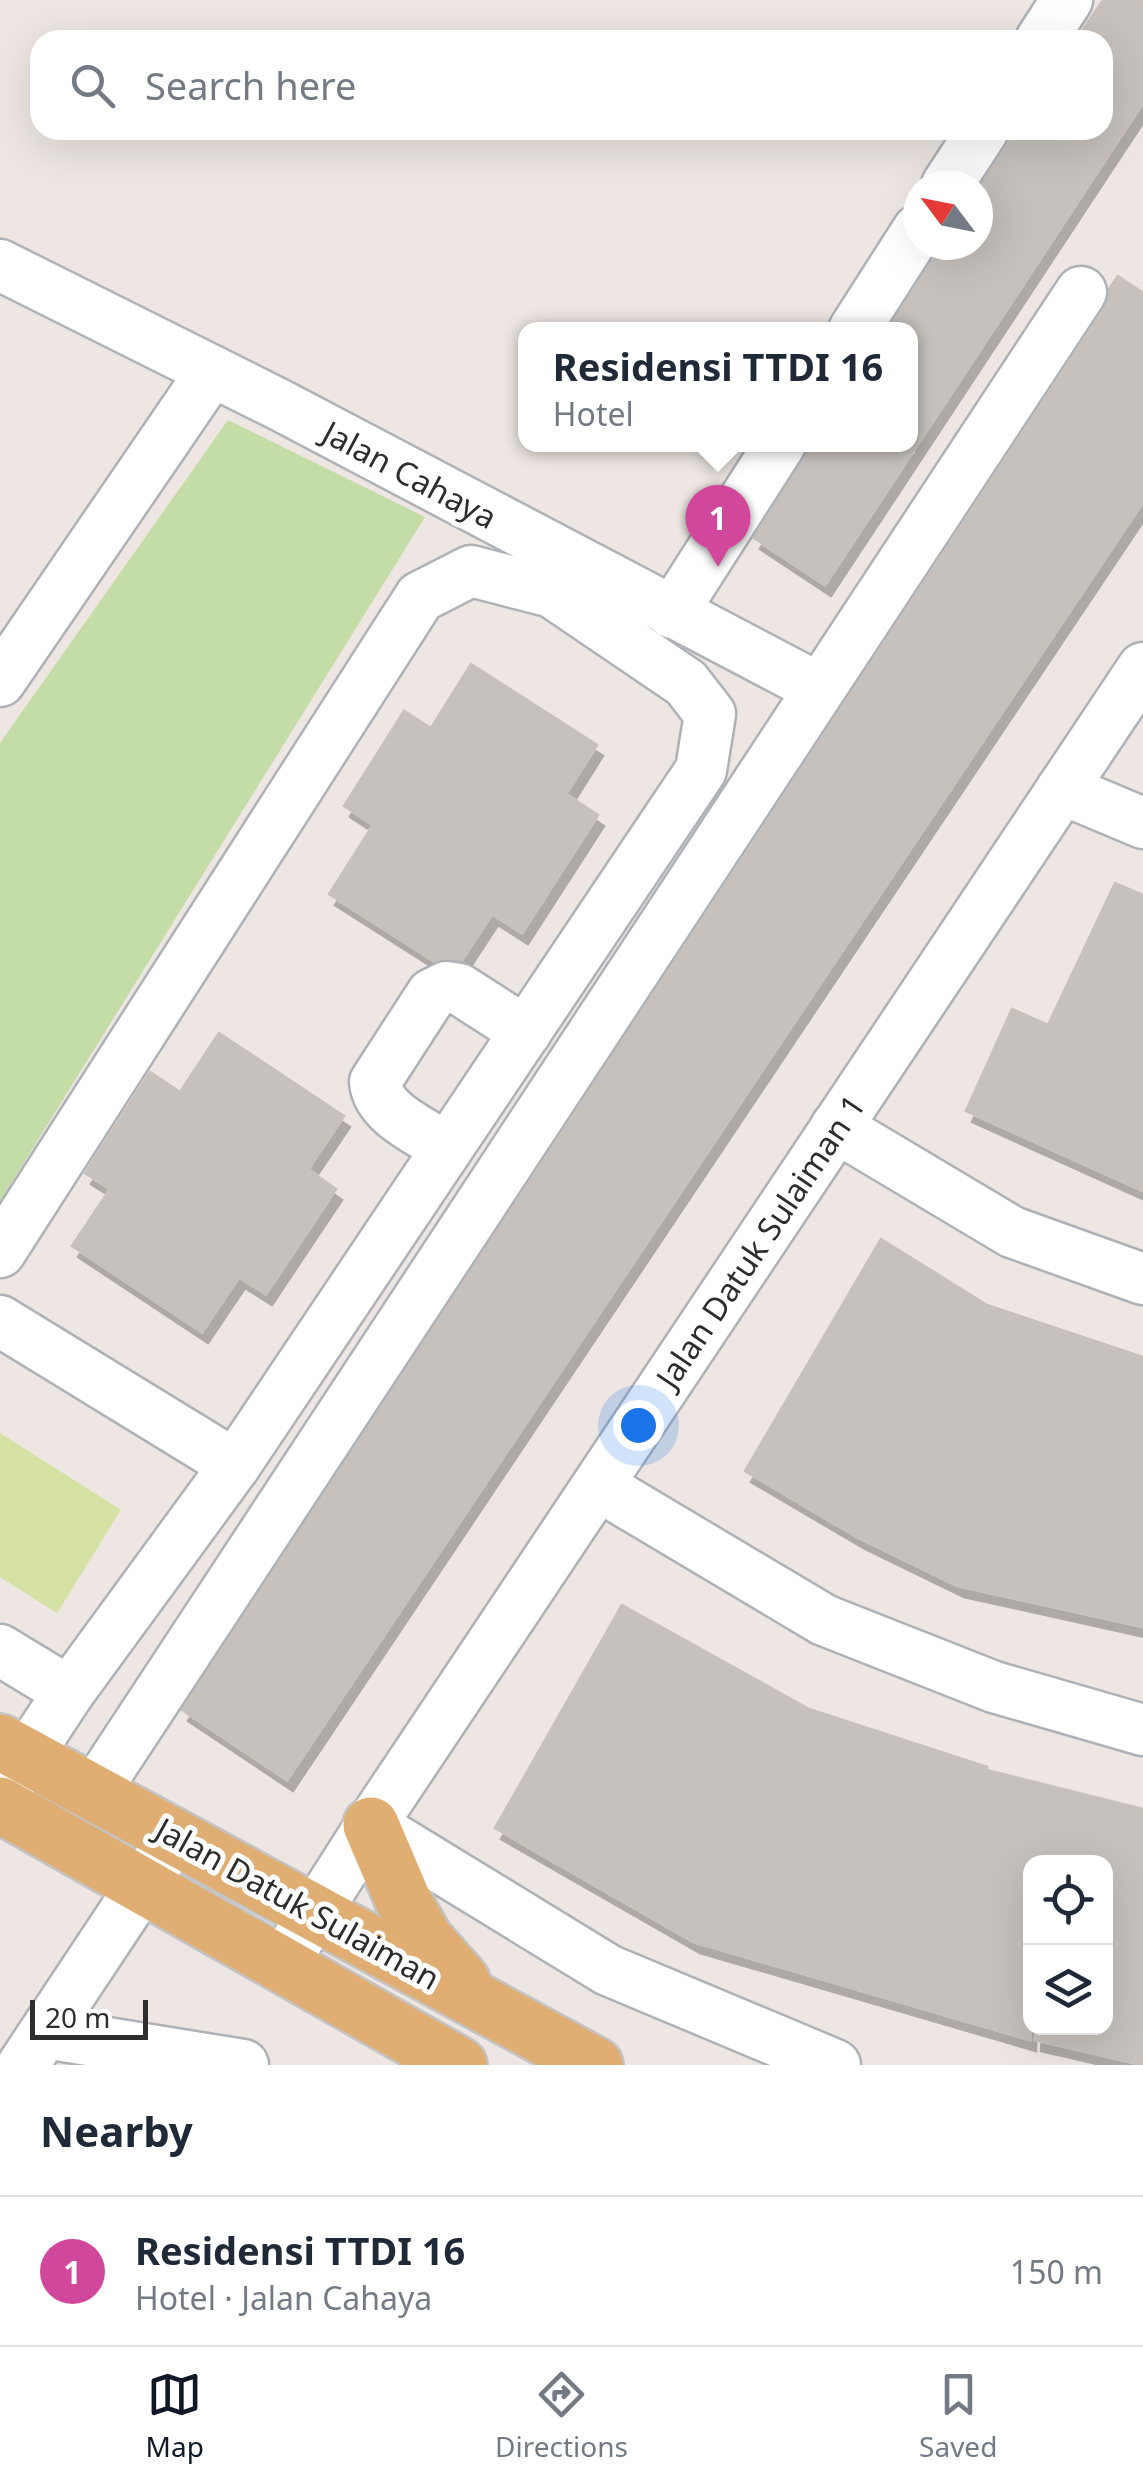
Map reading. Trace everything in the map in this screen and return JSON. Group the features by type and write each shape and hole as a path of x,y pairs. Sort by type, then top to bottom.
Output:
{"main road":[{"name":"Jalan Datuk Sulaiman","path":"7,1775 94,1792 595,2065"},
{"name":"Jalan Datuk Sulaiman","path":"7,1775 144,1885 459,2065"},
{"path":"372,1825 403,1900 425,1939 480,2002"}],"street":[{"path":"1047,30 1066,0"},
{"path":"957,170 976,140"},
{"path":"859,322 903,253"},
{"name":"Jalan Cahaya","path":"0,265 212,371 818,688"},
{"path":"94,1792 1081,292"},
{"path":"0,682 212,371"},
{"path":"672,613 775,452"},
{"path":"0,1252 420,597 471,571 552,592 686,684 710,714 701,770 235,1464 7,1775"},
{"name":"Jalan Datuk Sulaiman 1","path":"281,1966 1143,668"},
{"path":"1062,789 1143,823"},
{"path":"448,1148 384,1106 376,1095 376,1082 432,994 446,987 458,990 526,1032"},
{"path":"836,1127 1012,1232 1143,1279"},
{"path":"0,1320 235,1464"},
{"path":"599,1486 824,1620 994,1687 1143,1730"},
{"path":"0,1650 68,1692"},
{"path":"372,1825 608,1970 836,2065"},
{"path":"175,1836 34,2049 243,2065"}],"green space":[{"path":"228,420 425,517 0,1201 0,743"},
{"path":"0,1433 121,1510 57,1613 0,1577"}],"building":[{"path":"1103,0 1143,0 1143,103 918,444 918,322 893,322 932,260 993,260 991,170 1010,140 1113,140 1113,30 1083,30"},
{"path":"1118,276 1143,293 1143,502 287,1780 182,1710 1105,308 1109,289"},
{"path":"806,452 913,452 825,585 754,538"},
{"path":"471,664 597,745 566,794 598,815 522,933 492,914 462,960 434,961 329,894 373,825 344,806 404,711 431,728"},
{"path":"1115,883 1143,895 1143,1191 966,1111 1012,1009 1048,1025"},
{"path":"219,1033 344,1116 308,1169 336,1189 266,1294 239,1277 202,1332 72,1246 110,1189 85,1173 150,1072 180,1092"},
{"path":"881,1239 987,1305 1143,1357 1143,1627 958,1586 859,1538 745,1471"},
{"path":"622,1605 809,1709 987,1770 1143,1809 1143,2065 1035,2040 1035,2035 1113,2035 1113,1855 1023,1855 1023,2035 1030,2035 1030,2040 694,1942 495,1828"}],"place":[{"name":"Residensi TTDI 16","path":"718,567"}]}
